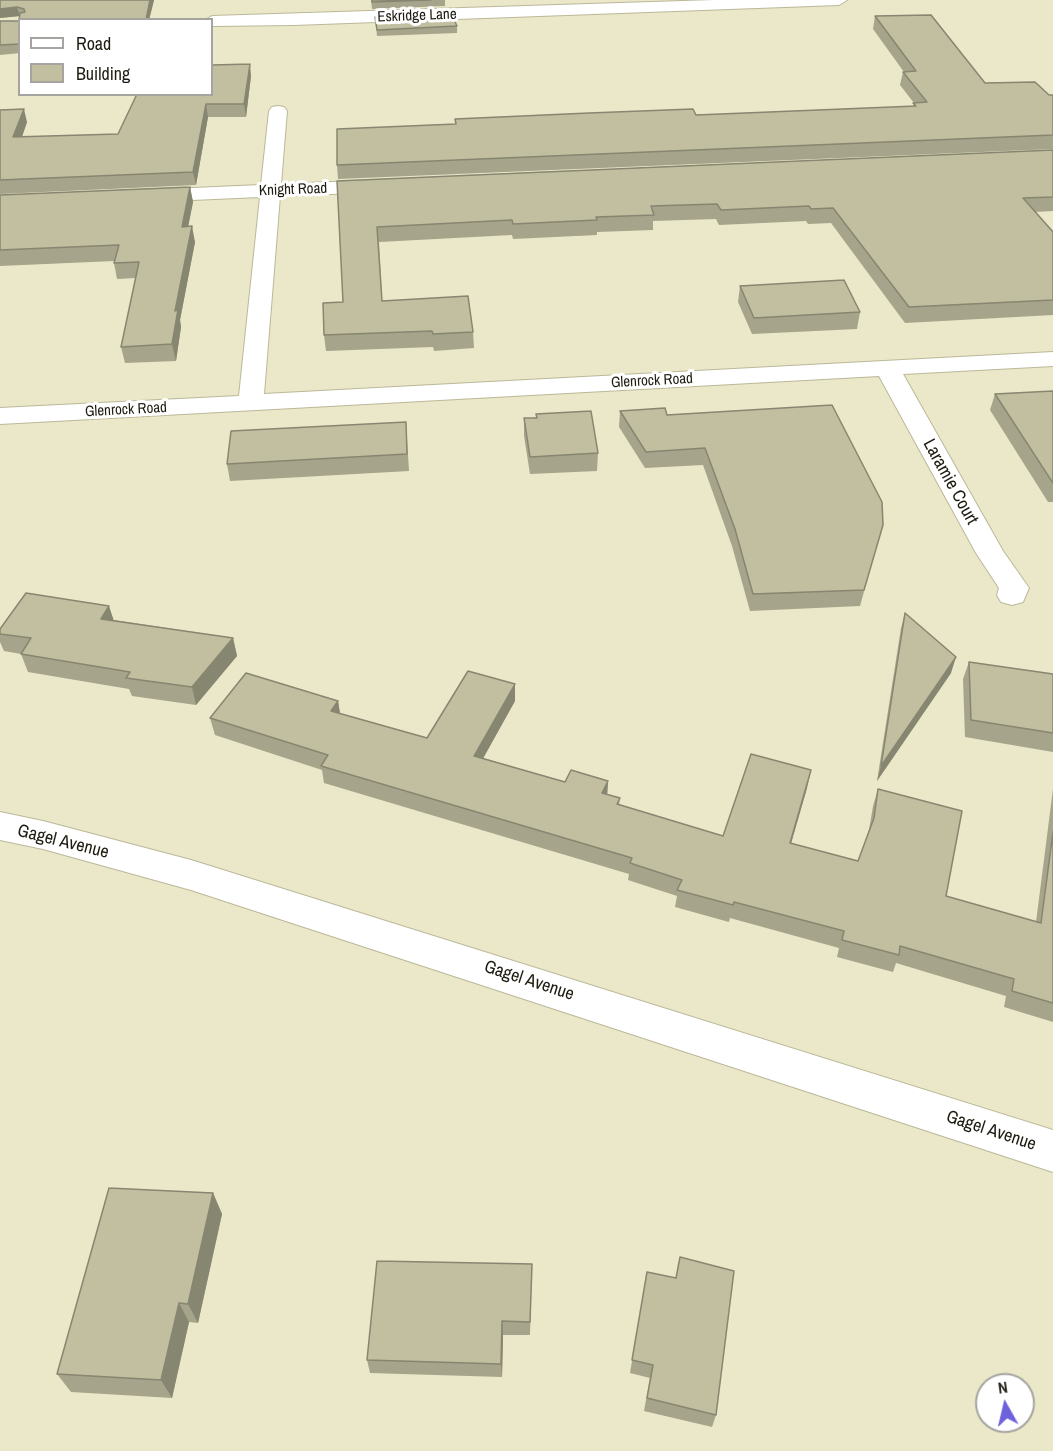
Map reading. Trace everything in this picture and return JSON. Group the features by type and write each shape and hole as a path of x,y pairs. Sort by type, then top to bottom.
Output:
{"street":[{"name":"Eskridge Lane","path":"213,21 318,20 839,0"},
{"path":"251,403 278,111"},
{"name":"Knight Road","path":"130,196 401,185"},
{"name":"Glenrock Road","path":"0,416 1053,359"},
{"name":"Laramie Court","path":"887,368 990,553 1014,588 1012,595"},
{"name":"Gagel Avenue","path":"0,826 43,835 191,875 530,981 1053,1151"}],"building":[{"path":"0,0 150,0 146,18 19,18 20,13 25,12 24,9 17,7 0,9"},
{"path":"372,0 431,0 372,2"},
{"path":"452,15 457,26 377,30 375,17"},
{"path":"931,15 985,83 1035,82 1049,95 1053,95 1053,135 337,165 337,129 456,124 455,119 589,113 693,109 696,115 916,106 913,103 927,102 903,72 916,71 875,16"},
{"path":"0,21 18,21 18,44 0,45"},
{"path":"250,64 244,104 206,104 193,172 0,180 0,110 24,109 13,137 118,134 136,96 213,96 213,65"},
{"path":"1053,150 1053,197 1023,198 1053,232 1053,300 909,307 833,208 811,209 809,206 721,210 717,204 651,206 654,215 596,217 597,220 513,224 512,220 377,227 382,301 468,296 473,332 433,334 432,331 324,335 323,303 343,302 337,181"},
{"path":"190,187 182,227 192,226 175,311 178,310 172,344 121,347 139,262 114,263 119,245 0,250 0,195"},
{"path":"844,280 860,312 754,318 740,286"},
{"path":"1053,391 1053,483 995,394"},
{"path":"832,405 882,502 883,525 864,590 753,594 735,529 705,448 646,452 620,411 665,408 667,415"},
{"path":"591,411 598,453 530,457 524,418 537,418 536,414"},
{"path":"406,422 407,454 227,464 231,431"},
{"path":"26,593 109,606 101,619 233,638 192,687 126,678 130,672 21,654 31,638 0,634 0,629"},
{"path":"905,613 956,657 881,766"},
{"path":"969,662 1053,674 1053,733 971,720"},
{"path":"468,671 515,684 474,756 565,782 571,770 608,781 602,793 620,798 617,804 723,836 751,754 811,770 790,843 858,861 874,818 878,789 962,811 946,896 1041,923 1053,832 1053,1003 1012,991 1014,979 900,946 899,955 842,940 844,931 734,902 733,905 677,890 682,880 630,863 632,858 321,766 328,755 210,718 246,673 338,701 331,711 427,738"},
{"path":"109,1188 213,1193 188,1304 179,1303 161,1380 57,1374"},
{"path":"680,1257 734,1271 716,1415 647,1398 653,1365 632,1360 647,1272 676,1278"},
{"path":"377,1261 532,1264 530,1322 502,1321 501,1364 367,1360"}]}
